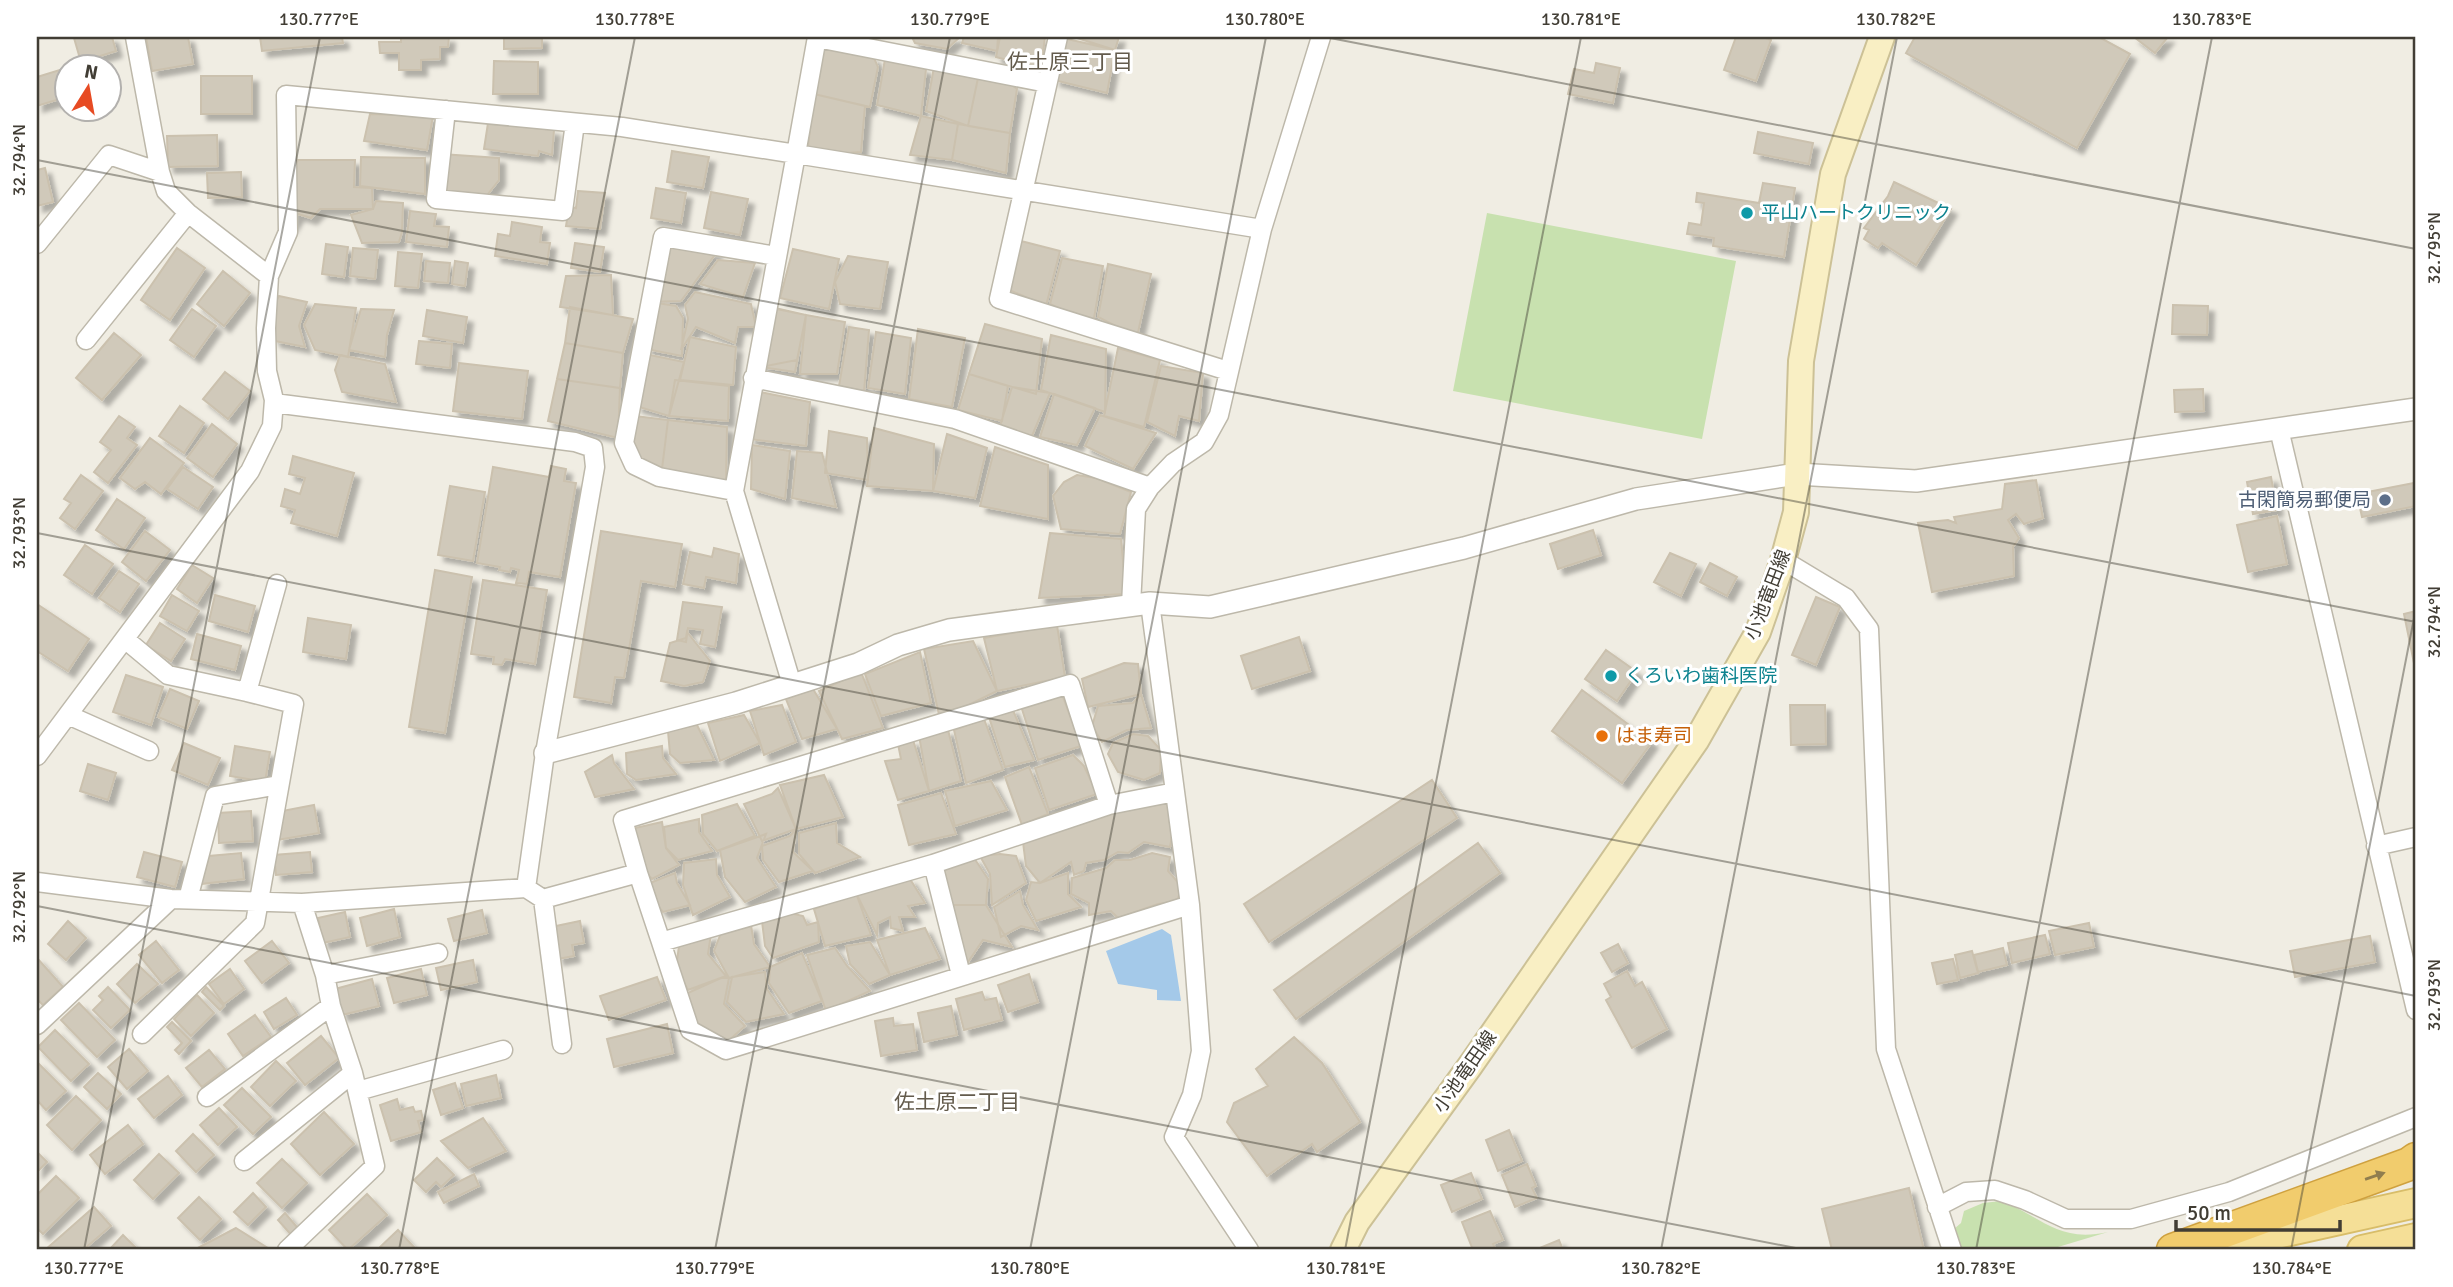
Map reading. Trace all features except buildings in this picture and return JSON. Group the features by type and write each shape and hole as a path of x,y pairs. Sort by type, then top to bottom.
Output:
{"highway":[{"path":"2173,1250 2409,1164 2416,1159"}],"main road":[{"name":"小池竜田線","path":"1343,1250 1357,1222 1470,1066 1696,740 1758,632 1796,512 1801,361 1833,174 1882,37"},
{"path":"2204,1250 2416,1203"},
{"path":"2362,1250 2416,1238"}],"street":[{"path":"135,37 160,172 166,191 188,213 269,276"},
{"path":"792,685 733,491 817,37 1047,83"},
{"path":"1058,37 999,299 1228,371"},
{"path":"1249,1250 1174,1137 1192,1095 1201,1051 1190,905 1175,792 1140,604 1136,509 1150,487 1173,463 1204,442 1219,415 1262,229 1321,37"},
{"path":"37,756 250,471 272,426 274,403 267,371 266,328 269,276 288,232 286,95 622,127 1262,229"},
{"path":"446,110 436,199 525,208 563,211 575,123"},
{"path":"37,244 109,155 160,172"},
{"path":"86,340 188,213"},
{"path":"733,491 659,477 634,465 624,443 626,430 663,237 776,256"},
{"path":"753,378 955,419 1150,487"},
{"path":"274,403 575,442 593,448 595,467 545,753 526,888"},
{"path":"545,753 736,703 858,664 898,645 949,630 1140,604 1210,607 1464,548 1636,499 1797,474 1916,481 2416,409"},
{"path":"2279,429 2416,1010"},
{"path":"1783,560 1846,598 1869,629 1886,1049 1952,1250"},
{"path":"247,692 277,584"},
{"path":"126,640 168,676 294,704 255,923 142,1034"},
{"path":"1109,805 1070,684 623,820 690,1030 726,1050 1190,905"},
{"path":"68,715 149,751"},
{"path":"37,1025 180,899 215,796 279,785"},
{"path":"661,942 933,864 1109,805 1175,792"},
{"path":"2376,846 2416,837"},
{"path":"933,864 961,975"},
{"path":"37,882 180,899 302,903 526,888 543,899 638,873"},
{"path":"543,899 562,1044"},
{"path":"288,1250 375,1166 358,1091 302,903"},
{"path":"325,975 438,953"},
{"path":"207,1097 331,1006"},
{"path":"358,1091 503,1051"},
{"path":"244,1161 353,1073"},
{"path":"1937,1207 1966,1192 1995,1190 2066,1219 2131,1219 2229,1192 2416,1117"}],"green space":[{"path":"1487,213 1736,261 1702,439 1453,391"},
{"path":"2001,1201 2063,1231 2076,1234 2108,1232 2048,1250 1962,1250 1954,1229 1961,1223 1964,1211 1983,1203"}],"water":[{"path":"1162,929 1171,935 1181,1001 1157,1000 1157,990 1118,984 1106,951"}],"place":[{"name":"平山ハートクリニック","path":"1747,213"},
{"name":"古閑簡易郵便局","path":"2385,500"},
{"name":"くろいわ歯科医院","path":"1611,676"},
{"name":"はま寿司","path":"1602,736"}],"district":[{"name":"佐土原三丁目","path":"1070,62"},
{"name":"佐土原二丁目","path":"957,1102"}]}
